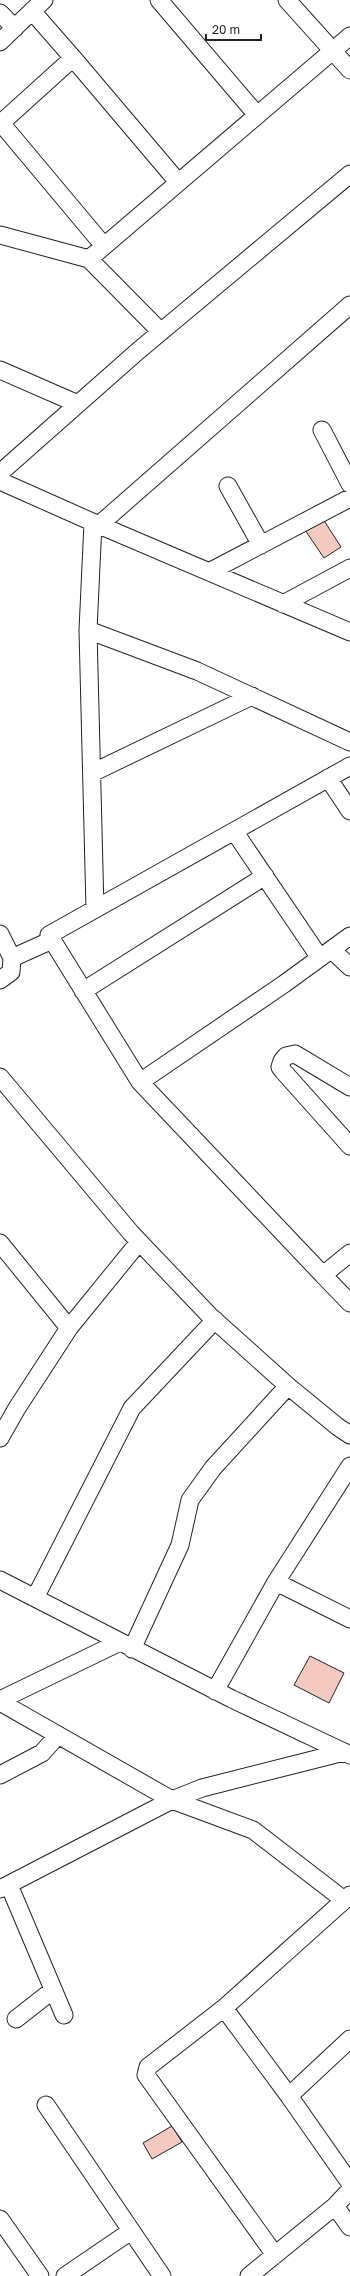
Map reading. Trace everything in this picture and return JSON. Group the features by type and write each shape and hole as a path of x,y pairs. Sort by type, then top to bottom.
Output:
{"street":[{"path":"160,0 257,115"},
{"path":"287,0 350,70"},
{"path":"0,42 38,6 73,58 178,182"},
{"path":"0,13 15,28"},
{"path":"89,259 350,36"},
{"path":"73,58 0,124 104,246"},
{"path":"0,473 161,332 350,174"},
{"path":"0,234 89,259 161,332"},
{"path":"94,910 88,630 96,524 350,306"},
{"path":"0,370 78,404"},
{"path":"322,430 350,484"},
{"path":"0,481 96,524 350,632"},
{"path":"228,486 261,545"},
{"path":"209,572 350,498"},
{"path":"283,604 350,568"},
{"path":"88,630 197,671 350,742"},
{"path":"92,773 252,696"},
{"path":"350,766 49,935 140,1082 350,1303"},
{"path":"328,778 350,810"},
{"path":"234,831 265,876 326,954 350,967"},
{"path":"83,990 265,876"},
{"path":"0,934 12,958 11,972 0,980"},
{"path":"140,1082 350,936"},
{"path":"12,958 52,940"},
{"path":"350,1087 295,1054 286,1056 282,1061 280,1067 283,1071 350,1146"},
{"path":"0,1077 139,1242 215,1320 288,1386 346,1427"},
{"path":"0,1438 17,1408 69,1328 139,1242"},
{"path":"0,1243 69,1328"},
{"path":"323,1275 350,1253"},
{"path":"35,1598 132,1408 215,1320"},
{"path":"0,1701 126,1645 180,1545 190,1500 212,1468 288,1386"},
{"path":"215,1690 276,1582 350,1466"},
{"path":"0,1580 215,1690 347,1753"},
{"path":"276,1582 350,1619"},
{"path":"0,1701 172,1800 254,1830 347,1897 224,2008 148,2067 146,2075 275,2255"},
{"path":"0,1775 42,1754 58,1735"},
{"path":"64,2015 4,1887 172,1800 202,1788 347,1753"},
{"path":"16,2019 53,1990"},
{"path":"224,2008 289,2096 350,2183"},
{"path":"289,2096 350,2039"},
{"path":"46,2105 162,2276"},
{"path":"252,2275 335,2206 350,2190"},
{"path":"335,2206 350,2227"},
{"path":"0,2219 40,2276"},
{"path":"65,2276 131,2231"}],"building":[{"path":"323,519 341,547 324,558 305,530"},
{"path":"310,1656 344,1673 329,1703 294,1685"},
{"path":"172,2126 182,2142 152,2159 143,2143"}]}
